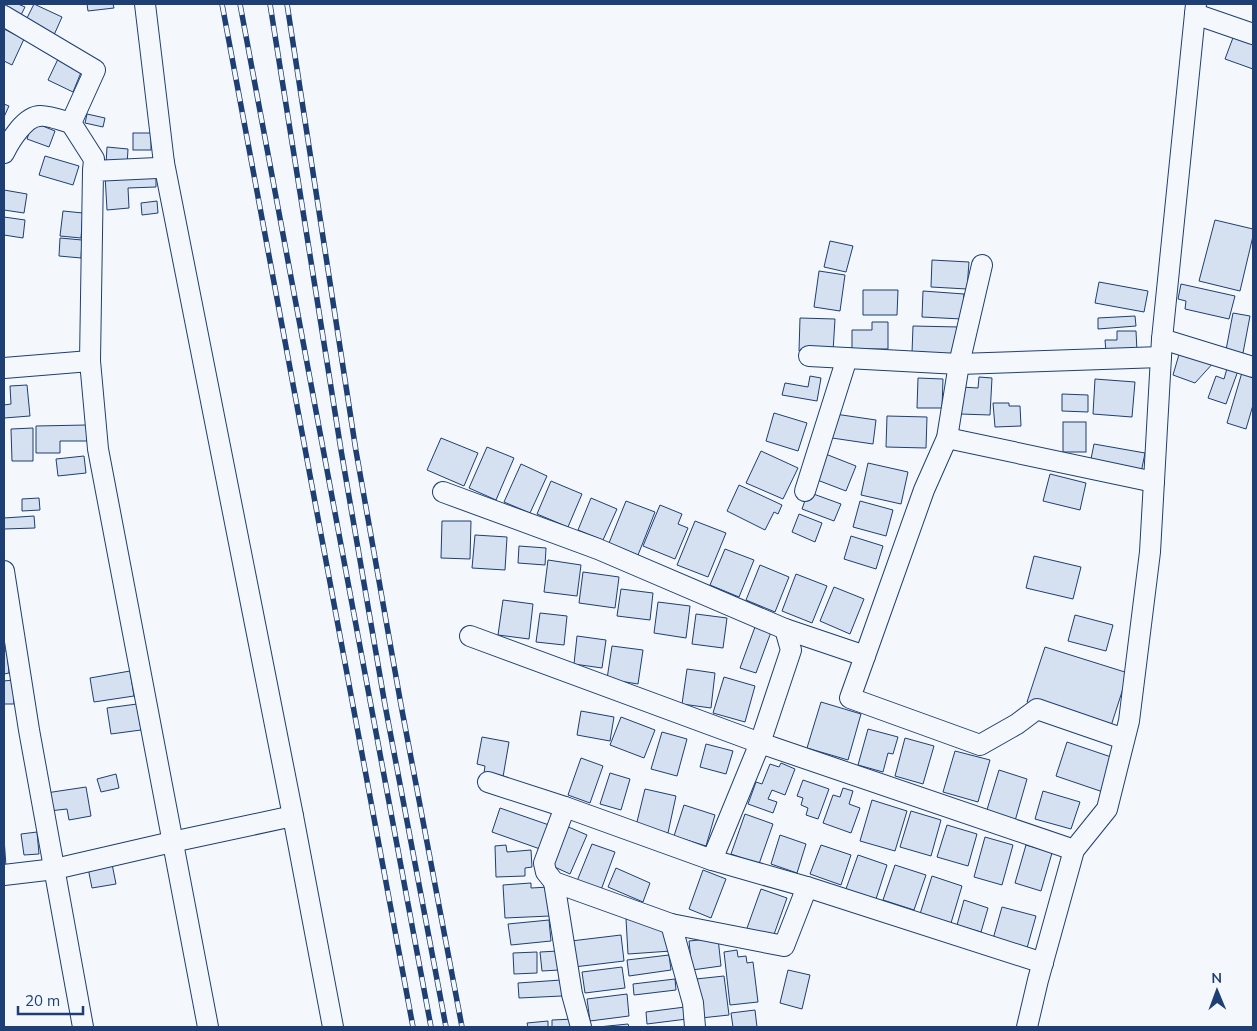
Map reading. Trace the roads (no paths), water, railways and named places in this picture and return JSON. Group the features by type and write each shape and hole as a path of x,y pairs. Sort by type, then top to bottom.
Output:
{"street":[{"path":"145,4 164,163 333,1027"},
{"path":"1027,1027 1074,850 1108,809 1129,721 1150,552 1161,348 1196,9 1253,34"},
{"path":"4,16 95,70 72,123"},
{"path":"4,153 21,126 30,119 40,116 72,123 94,159 90,361 98,449 208,1027"},
{"path":"93,171 157,168 164,163"},
{"path":"982,265 959,364 948,438 924,490 850,698 980,745 1017,724 1037,709 1124,739"},
{"path":"809,356 959,364 1161,348 1253,367"},
{"path":"805,491 847,358"},
{"path":"4,368 90,361"},
{"path":"948,438 1154,482"},
{"path":"443,492 598,550 785,629 866,656"},
{"path":"4,570 29,730 83,1027"},
{"path":"712,860 760,743 791,650 785,629"},
{"path":"470,636 760,743 1074,850"},
{"path":"488,782 565,807 712,860 807,887 1043,962"},
{"path":"565,807 544,863 546,872 554,882 572,994 581,1027"},
{"path":"4,875 55,869 293,816"},
{"path":"554,882 671,924 784,946 807,887"},
{"path":"671,924 693,1003 695,1027"}],"railway":[{"path":"222,4 413,1027"},
{"path":"240,4 431,1027"},
{"path":"270,4 341,450 385,705 446,1027"},
{"path":"287,4 356,451 401,705 462,1027"}]}
